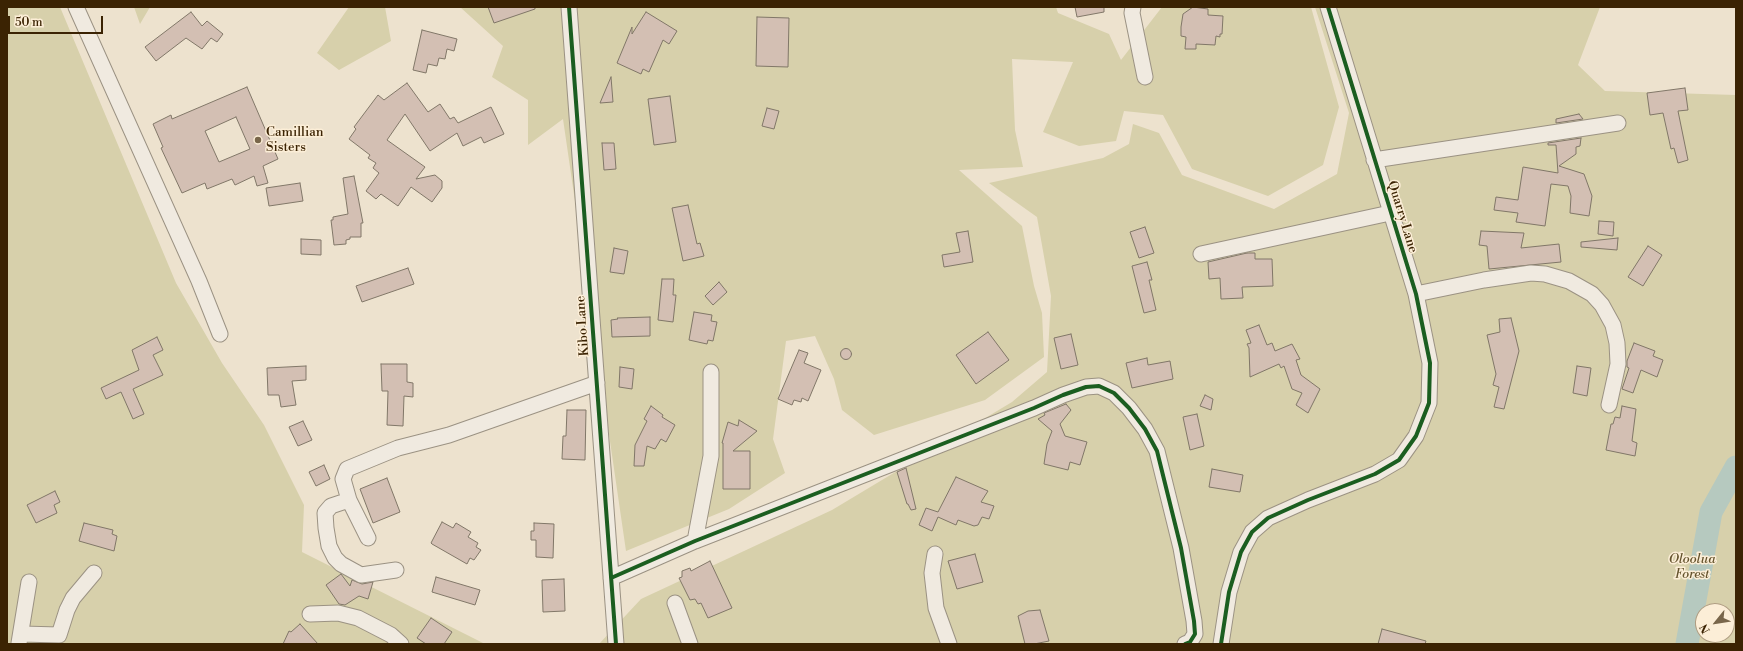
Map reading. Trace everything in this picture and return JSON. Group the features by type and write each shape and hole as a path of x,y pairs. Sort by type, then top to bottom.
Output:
{"street":[{"path":"76,7 199,281 220,334"},
{"name":"Kibo Lane","path":"569,7 616,644"},
{"path":"1133,7 1132,13 1145,77"},
{"name":"Quarry Lane","path":"1221,644 1229,592 1241,552 1252,532 1268,518 1308,500 1375,474 1399,460 1416,436 1429,403 1430,363 1416,294 1328,7"},
{"path":"1374,160 1618,123"},
{"path":"1201,254 1390,213"},
{"path":"1416,294 1484,280 1531,273 1545,274 1563,280 1592,294 1602,306 1613,325 1617,343 1618,364 1609,405"},
{"path":"695,541 711,456 711,372"},
{"path":"368,538 349,500 343,479 347,469 398,448 449,435 597,383"},
{"path":"611,578 695,541 1034,408 1063,395 1086,387 1098,386 1114,393 1129,408 1146,429 1157,451 1181,548 1194,621 1195,634 1190,642 1185,644"},
{"path":"349,500 331,506 325,514 329,546 335,558 341,564 361,575 396,570"},
{"path":"936,554 932,573 936,608 949,644"},
{"path":"30,582 20,639 58,639 67,610 73,598 94,573"},
{"path":"675,603 690,644"},
{"path":"310,614 338,613 358,618 391,635 401,644"}],"green space":[{"path":"7,7 60,7 176,283 222,363 264,425 304,505 302,552 485,644 7,644"},
{"path":"134,7 150,7 140,24"},
{"path":"349,7 385,7 391,41 339,70 317,53"},
{"path":"460,7 1056,7 1058,13 1109,34 1121,60 1162,7 1311,7 1339,107 1323,165 1268,196 1192,169 1163,115 1124,111 1116,141 1079,146 1043,132 1073,62 1012,59 1015,130 1023,167 959,170 1022,226 1034,286 1042,313 1044,357 985,400 874,435 842,410 834,379 815,336 786,341 773,439 785,473 729,509 626,551 563,119 528,145 528,100 492,77 503,46"},
{"name":"Oloolua Forest","path":"1315,7 1600,7 1578,65 1605,91 1736,95 1736,644 599,644 641,599 832,510 1012,402 1047,372 1051,296 1037,217 989,183 1103,158 1129,144 1133,124 1159,133 1182,175 1274,209 1337,174 1349,113"}],"building":[{"path":"488,7 535,7 535,9 494,23"},
{"path":"1075,7 1104,7 1104,12 1077,17"},
{"path":"1193,7 1208,9 1208,15 1223,16 1222,34 1220,34 1220,37 1216,36 1215,45 1196,44 1196,49 1185,49 1186,37 1181,36 1183,14"},
{"path":"191,12 202,26 207,21 223,34 217,42 211,38 202,49 186,38 156,61 145,47"},
{"path":"646,12 677,31 669,44 663,40 649,72 643,69 641,74 617,63 632,27 632,34"},
{"path":"757,17 789,18 788,67 756,66"},
{"path":"422,30 457,39 454,51 447,49 445,59 439,58 437,66 428,64 426,73 413,70"},
{"path":"611,77 613,102 600,103"},
{"path":"407,83 428,112 440,104 450,119 454,117 458,123 491,107 504,134 484,143 481,137 463,146 457,133 430,151 405,114 387,140 425,167 416,179 435,175 442,181 442,188 432,202 411,187 398,206 381,194 376,199 366,191 379,173 373,168 376,163 368,158 370,155 349,139 356,129 354,127 378,95 384,100"},
{"name":"Camillian Sisters","path":"247,87 278,159 263,166 268,183 257,186 254,176 235,185 232,179 207,189 205,183 182,193 161,148 163,147 153,124 171,115 172,119","holes":["236,117 250,149 219,162 205,131"]},
{"path":"1685,88 1688,110 1678,111 1688,160 1678,163 1674,148 1671,149 1663,113 1650,115 1647,93"},
{"path":"670,96 676,142 654,145 648,99"},
{"path":"767,108 779,111 774,129 762,126"},
{"path":"1579,114 1583,119 1556,123 1556,119"},
{"path":"1581,138 1580,146 1576,147 1576,154 1559,166 1584,174 1592,196 1589,216 1570,213 1571,196 1568,186 1551,184 1545,226 1516,222 1518,213 1494,210 1496,197 1518,200 1523,167 1558,173 1556,145 1548,145 1548,143"},
{"path":"602,143 614,143 616,169 604,170"},
{"path":"354,176 363,223 361,223 361,237 350,237 350,239 346,240 346,244 334,245 331,220 333,220 333,217 348,214 343,178"},
{"path":"300,183 303,201 269,206 266,188"},
{"path":"688,205 697,244 700,243 704,256 683,261 672,208"},
{"path":"1599,221 1614,222 1613,236 1598,234"},
{"path":"1145,227 1154,253 1139,258 1130,232"},
{"path":"968,231 973,262 944,267 942,255 960,252 956,233"},
{"path":"1481,231 1524,233 1521,248 1559,244 1561,262 1489,269 1487,246 1479,245"},
{"path":"1618,238 1617,250 1581,247 1581,242"},
{"path":"301,239 321,240 321,255 301,254"},
{"path":"1648,246 1662,255 1643,286 1628,277"},
{"path":"614,248 628,251 624,274 610,272"},
{"path":"1247,253 1255,253 1255,259 1272,259 1273,286 1242,287 1243,298 1221,299 1220,278 1209,279 1208,262"},
{"path":"1147,262 1152,280 1149,280 1156,310 1144,313 1132,266"},
{"path":"408,268 414,284 362,302 356,286"},
{"path":"662,279 674,279 673,295 676,295 673,322 658,320"},
{"path":"719,282 727,292 713,305 705,296"},
{"path":"694,312 712,315 711,321 717,322 713,341 708,340 707,344 689,340"},
{"path":"650,317 650,336 612,337 611,320 618,319 617,318"},
{"path":"1511,318 1519,351 1504,409 1494,407 1499,387 1493,385 1496,374 1487,335 1500,332 1499,319"},
{"path":"1259,325 1267,345 1272,343 1275,351 1292,344 1300,359 1296,360 1301,375 1320,389 1308,413 1296,405 1302,393 1292,389 1284,366 1281,368 1279,364 1250,377 1249,348 1247,344 1251,343 1246,330"},
{"path":"988,332 1009,360 976,384 956,355"},
{"path":"1071,334 1078,365 1061,369 1054,338"},
{"path":"157,337 163,350 153,355 163,375 133,389 144,414 133,419 121,392 106,399 101,388 139,370 132,350"},
{"path":"1634,343 1655,351 1653,356 1663,360 1657,377 1641,370 1633,393 1622,389 1629,368 1627,367 1627,361"},
{"path":"846,348 850,350 852,354 850,358 846,360 842,358 840,354 842,350"},
{"path":"799,350 808,353 804,363 821,370 808,401 802,398 801,402 794,400 792,405 778,399"},
{"path":"1147,358 1148,365 1170,361 1173,379 1132,388 1126,363"},
{"path":"381,364 407,364 407,382 413,383 413,397 404,396 403,426 387,425 388,391 382,391"},
{"path":"306,366 306,380 292,381 296,405 281,407 279,395 268,395 267,368"},
{"path":"1577,366 1591,368 1587,396 1573,393"},
{"path":"620,367 634,369 632,389 619,387"},
{"path":"1205,395 1213,399 1211,410 1200,406"},
{"path":"1066,404 1071,410 1060,424 1065,436 1087,442 1080,465 1070,462 1068,470 1044,464 1047,444 1052,431 1038,419 1045,415 1044,413"},
{"path":"651,406 663,415 662,417 675,425 666,442 661,439 655,449 647,446 644,466 634,466 635,445 647,421 644,419"},
{"path":"1622,406 1636,409 1632,441 1637,443 1635,456 1606,450 1611,424 1613,424 1615,417 1620,418"},
{"path":"567,410 586,410 585,460 562,459 563,436 566,436"},
{"path":"1197,414 1204,446 1190,450 1183,417"},
{"path":"739,420 757,431 733,451 750,451 750,489 723,489 722,443 728,422 738,426"},
{"path":"303,421 312,440 298,446 289,427"},
{"path":"324,465 330,479 316,486 309,472"},
{"path":"906,468 916,509 911,510 907,504 897,472"},
{"path":"1212,469 1243,475 1240,492 1209,487"},
{"path":"956,477 988,491 981,502 994,506 989,519 982,517 978,525 974,526 958,520 956,525 938,517 932,531 919,525 926,508 938,512"},
{"path":"387,478 400,512 373,523 360,489"},
{"path":"55,491 60,502 54,505 57,513 36,523 27,505"},
{"path":"442,522 453,528 456,523 471,532 468,537 478,543 476,547 481,550 474,560 470,558 467,564 431,543"},
{"path":"84,523 113,530 112,534 117,536 114,551 79,541"},
{"path":"534,523 554,524 553,558 536,557 536,540 531,540 531,531 534,531"},
{"path":"975,554 983,582 957,589 948,561"},
{"path":"710,561 732,608 708,618 701,603 698,604 695,599 690,600 679,578 682,577 682,571 690,568 691,571"},
{"path":"341,574 350,586 352,580 362,584 373,582 368,599 359,596 345,605 339,604 326,585"},
{"path":"436,577 480,590 475,605 432,592"},
{"path":"564,579 565,611 543,612 542,580"},
{"path":"1040,610 1049,641 1025,644 1018,616 1028,611"},
{"path":"431,618 452,632 444,644 426,644 417,638"},
{"path":"300,624 318,644 283,644 289,631 291,632"},
{"path":"1382,629 1426,641 1425,644 1378,644"}],"waterway":[{"path":"1687,644 1711,512 1736,467"}],"cycle path":[{"path":"569,7 616,644"},
{"path":"1221,644 1229,592 1241,552 1252,532 1268,518 1308,500 1375,474 1399,460 1416,436 1429,403 1430,363 1416,294 1328,7"},
{"path":"611,578 695,541 1034,408 1063,395 1086,387 1099,386 1114,393 1129,408 1145,429 1157,451 1181,548 1194,621 1195,634 1190,642 1185,644"}],"place":[{"name":"Camillian Sisters","path":"258,140"}]}
